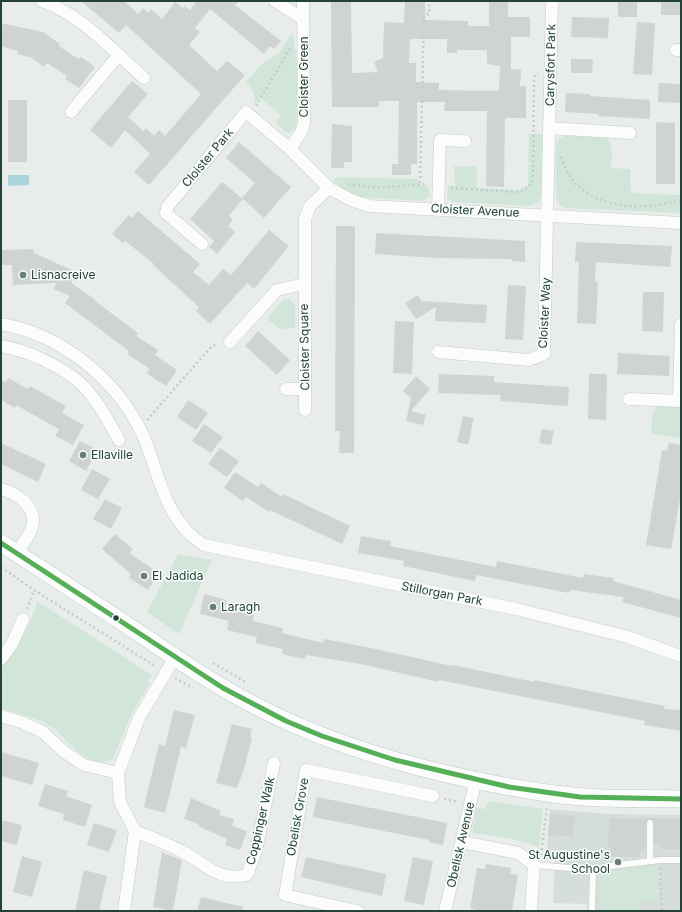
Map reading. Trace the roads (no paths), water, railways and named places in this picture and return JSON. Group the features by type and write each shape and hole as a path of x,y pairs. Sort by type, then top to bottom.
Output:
{"main road":[{"path":"1,544 175,657 252,704 317,735 384,757 441,773 548,794 599,798 681,799"}],"street":[{"path":"275,1 303,19"},
{"name":"Cloister Green","path":"290,149 301,132 304,124 303,1"},
{"name":"Carysfort Park","path":"548,215 552,1"},
{"path":"51,2 88,28 144,78"},
{"path":"71,112 118,56"},
{"name":"Cloister Park","path":"202,244 166,213 168,206 246,112 290,149"},
{"path":"549,128 630,133"},
{"path":"438,209 440,140 465,141"},
{"name":"Cloister Avenue","path":"290,149 329,188 351,200 369,206 681,223"},
{"name":"Cloister Square","path":"305,410 305,219 310,206 329,188"},
{"name":"Cloister Way","path":"438,352 529,360 544,354 548,215"},
{"name":"Cloister Square","path":"230,342 278,290 304,284"},
{"name":"Stillorgan Park","path":"1,324 43,336 63,347 96,371 120,398 141,431 174,515 186,531 204,546 516,608 628,637 681,656"},
{"path":"630,399 680,401 681,324"},
{"path":"1,346 19,349 52,365 79,382 97,403 119,440"},
{"path":"286,389 305,389"},
{"path":"1,489 23,500 33,514 33,524 17,553"},
{"path":"1,659 12,644 23,619"},
{"path":"124,911 135,831 120,802 118,773 139,718 175,657"},
{"path":"1,716 21,722 43,732 63,751 84,765 118,773"},
{"name":"Coppinger Walk","path":"135,831 181,851 219,874 233,878 247,875 256,851 274,763"},
{"name":"Obelisk Grove","path":"357,911 285,895 306,770 433,796"},
{"name":"Obelisk Avenue","path":"445,911 476,779"},
{"path":"462,842 518,853 534,865 531,911"}],"lane":[{"path":"650,823 650,861"},
{"path":"534,865 593,870 604,866 660,860 681,860"},
{"path":"592,911 593,870"}],"water":[{"path":"8,175 29,175 29,185 8,186"}],"place":[{"name":"Lisnacreive","path":"23,275"},
{"name":"Ellaville","path":"83,455"},
{"name":"El Jadida","path":"144,576"},
{"name":"Laragh","path":"213,607"},
{"name":"St Augustine's School","path":"618,862"}]}
